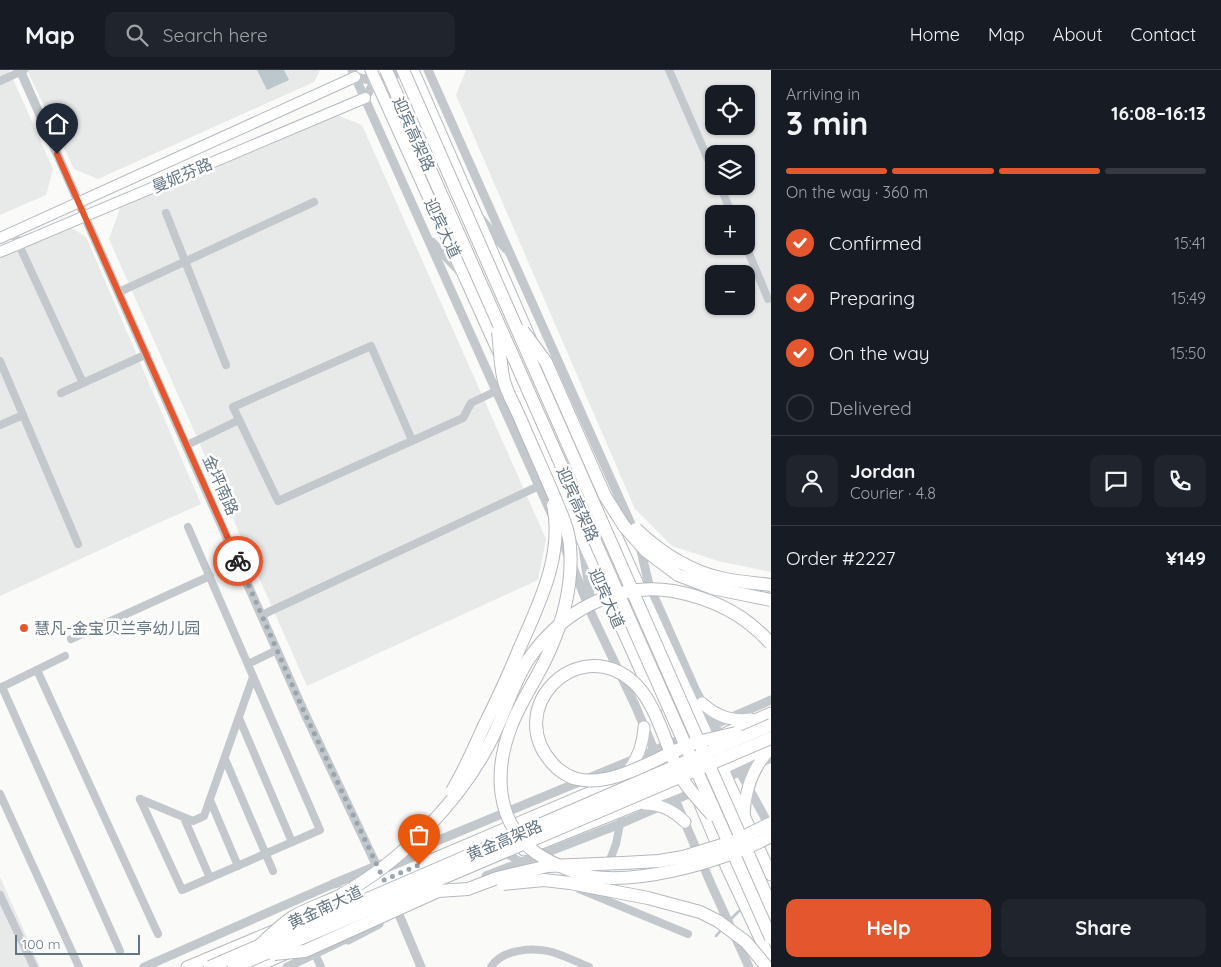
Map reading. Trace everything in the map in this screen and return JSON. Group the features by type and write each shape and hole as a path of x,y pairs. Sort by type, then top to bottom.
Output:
{"highway":[{"name":"迎宾高架路","path":"386,70 722,828 768,944"},
{"name":"迎宾高架路","path":"405,70 509,312 771,906"},
{"path":"509,312 546,362 606,496 624,526 646,551 678,575 712,588 771,600"},
{"path":"427,828 454,788 486,722 538,607 547,583 553,555 555,513 504,381 496,318"},
{"path":"543,483 562,516 570,544 569,577 563,617 549,652 512,724 503,752 499,784 503,807 511,824 534,852 546,860 579,874 597,877 620,878 653,874 685,867 741,851 771,836"},
{"path":"606,496 655,546 680,563 724,579 771,585"},
{"path":"260,951 292,918 340,895 368,878 427,828 448,805 473,771 488,745 528,662 547,635 579,609 600,599 643,589 664,590 693,595 717,604 742,618 763,634 771,644"},
{"path":"722,828 684,781 672,756 669,748 646,696 631,680 613,669 597,665 577,668 560,676 547,689 538,706 535,722 538,739 545,755 558,769 576,779 598,781 615,777 668,755 676,751 692,744 769,723"},
{"name":"黄金高架路","path":"210,967 260,951 769,723"},
{"path":"468,889 497,878 548,866 660,861 683,857 735,841 771,823"},
{"path":"260,951 305,951 438,891 468,889 510,882 544,880 648,898 700,912 718,921 746,942 767,967"},
{"name":"黄金高架路","path":"234,967 260,951"}],"main road":[{"name":"迎宾大道","path":"371,70 679,756 727,868 768,944 771,962"},
{"name":"迎宾大道","path":"413,70 638,587 715,738 724,773 771,875"},
{"name":"曼妮芬路","path":"0,238 354,73"},
{"name":"曼妮芬路","path":"0,252 364,98"},
{"path":"702,703 713,712 728,718 769,723"},
{"name":"黄金南大道","path":"187,967 294,922 384,880 679,756 715,738 769,723"},
{"path":"619,780 631,767 636,758 642,744 644,727"},
{"path":"744,817 748,786 759,763 771,747"},
{"name":"黄金南大道","path":"255,967 397,909 510,856 640,804 674,796 693,788 738,767 771,747"},
{"path":"640,804 662,807 674,812 685,822"}],"street":[{"path":"364,98 375,81 405,70"},
{"name":"迎宾大道","path":"428,70 639,542 649,585 702,703 710,727"},
{"path":"669,70 705,152"},
{"path":"0,81 22,71"},
{"name":"金坪南路","path":"22,71 305,714 384,880 421,967"},
{"path":"354,73 375,81"},
{"name":"迎宾大道","path":"354,73 496,391 543,483 592,615 644,727 747,963"},
{"path":"119,292 314,202"},
{"path":"166,213 226,365"},
{"path":"476,214 513,257"},
{"path":"13,232 82,383"},
{"path":"427,236 466,279"},
{"path":"750,255 768,299"},
{"path":"412,440 371,346 233,407 278,501 463,418 471,402 496,391"},
{"path":"60,393 147,354"},
{"path":"0,361 78,544"},
{"path":"0,425 23,415"},
{"path":"187,445 239,420"},
{"path":"262,615 543,483"},
{"path":"188,527 320,830 182,890 140,799 193,821 204,816 253,677"},
{"path":"582,543 592,615"},
{"path":"71,639 210,576"},
{"path":"248,664 277,650"},
{"path":"65,656 1,687 120,951"},
{"path":"37,670 158,934"},
{"path":"144,967 333,884 654,751 771,700"},
{"path":"239,718 292,842"},
{"name":"迎宾大道","path":"715,738 738,767 771,829"},
{"path":"738,767 759,763 771,758"},
{"path":"225,759 274,871"},
{"path":"0,794 79,967"},
{"path":"287,967 348,940 397,909 440,895 521,861 662,807 674,796"},
{"path":"210,800 238,866"},
{"path":"596,896 616,844 622,812"},
{"path":"184,818 210,878"},
{"path":"333,884 384,880 422,847"},
{"path":"510,856 596,896 688,934"},
{"path":"0,895 34,967"},
{"path":"309,944 320,967"},
{"path":"491,967 500,957 511,952 533,951 551,952 589,967"}],"shaded area":[{"path":"0,70 9,70 53,169 46,195 0,215"},
{"path":"27,70 320,70 314,82 98,179 74,169"},
{"path":"257,70 284,70 289,80 267,90"},
{"path":"466,70 771,70 771,572 718,561 672,546 635,509 456,95"},
{"path":"334,114 362,125 546,539 538,580 307,686 109,239 120,208"},
{"path":"69,226 86,237 201,504 0,596 0,255"},
{"path":"0,877 40,967 0,967"}],"waterway":[{"path":"730,920 742,909"},
{"path":"716,936 723,928"}],"way so far":[{"path":"238,561 305,714 384,880 419,865"}],"place":[{"name":"慧凡-金宝贝兰亭幼儿园","path":"24,628"}],"route":[{"path":"57,154 238,561"}]}
